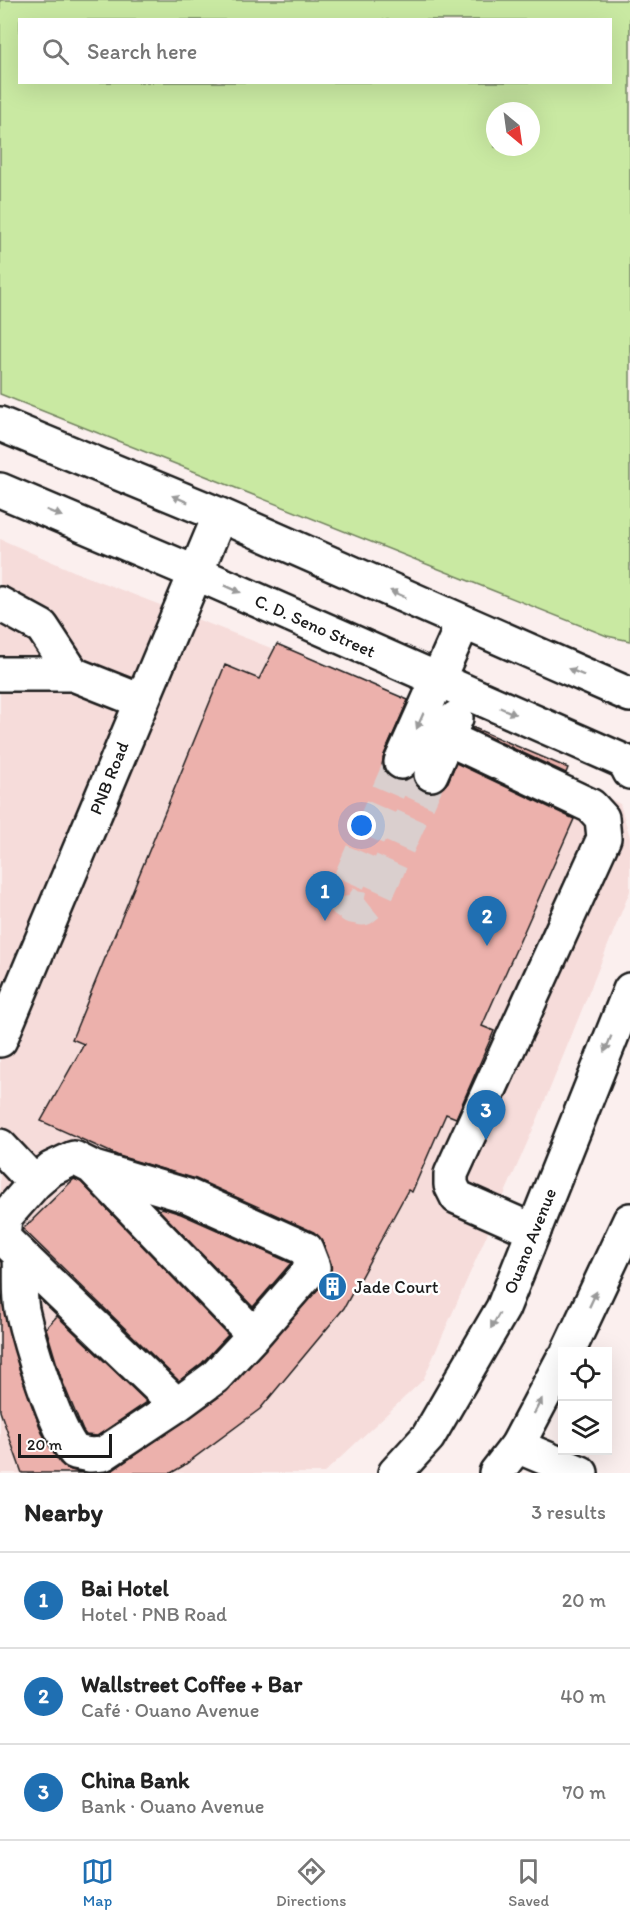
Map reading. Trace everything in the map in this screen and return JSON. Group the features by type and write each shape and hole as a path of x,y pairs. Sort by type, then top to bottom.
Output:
{"main road":[{"path":"0,424 219,515 630,695"},
{"name":"C. D. Seno Street","path":"0,490 196,573 628,766"},
{"name":"PNB Road","path":"0,1040 219,515"},
{"path":"0,604 42,627 73,674"},
{"path":"431,774 447,738 463,623"},
{"path":"0,674 73,674 141,701"},
{"path":"401,762 453,687"},
{"path":"447,738 591,806 602,818 604,838 451,1174 451,1185 457,1197 534,1231"},
{"name":"Ouano Avenue","path":"395,1473 428,1437 502,1308 630,990"},
{"path":"0,1146 35,1183"},
{"path":"20,1255 22,1308 60,1428 75,1452 90,1455 103,1454 177,1405 215,1377 313,1267 306,1249 188,1196 92,1167 74,1158 51,1169 35,1183 5,1217 3,1238 177,1405"},
{"path":"92,1167 254,1335"},
{"path":"570,1347 630,1220"},
{"path":"495,1473 517,1446 558,1369"},
{"path":"517,1446 581,1473"}],"shaded area":[{"path":"0,539 80,574 470,725 620,804 630,837 630,891 538,1118 423,1380 324,1473 0,1473"}],"green space":[{"path":"0,0 630,0 630,641 607,636 0,394"}],"building":[{"path":"277,644 408,700 384,755 382,765 393,779 404,781 413,777 416,785 423,791 434,793 448,782 456,763 574,819 482,1026 494,1031 456,1118 446,1114 412,1192 408,1190 344,1308 260,1409 183,1466 171,1473 100,1473 113,1470 226,1392 327,1279 331,1271 323,1242 314,1232 196,1179 119,1156 41,1121 84,1044 72,1039 225,665 259,679"},
{"path":"472,727 568,768 566,773 472,729"},
{"path":"74,1179 81,1182 228,1335 202,1363 179,1381 23,1229"},
{"path":"162,1208 181,1214 291,1263 253,1307 159,1210"},
{"path":"0,1293 19,1368 42,1433 60,1463 71,1470 84,1473 22,1473 0,1411"},
{"path":"57,1316 147,1402 97,1436 86,1435 83,1431 61,1378 46,1328"}],"tunnel":[{"path":"401,762 343,895 344,901 352,907 363,909 374,900 431,774"}],"place":[{"name":"Bai Hotel","path":"325,921"},
{"name":"Wallstreet Coffee + Bar","path":"487,946"},
{"name":"China Bank","path":"486,1140"},
{"name":"Jade Court","path":"333,1287"}]}
